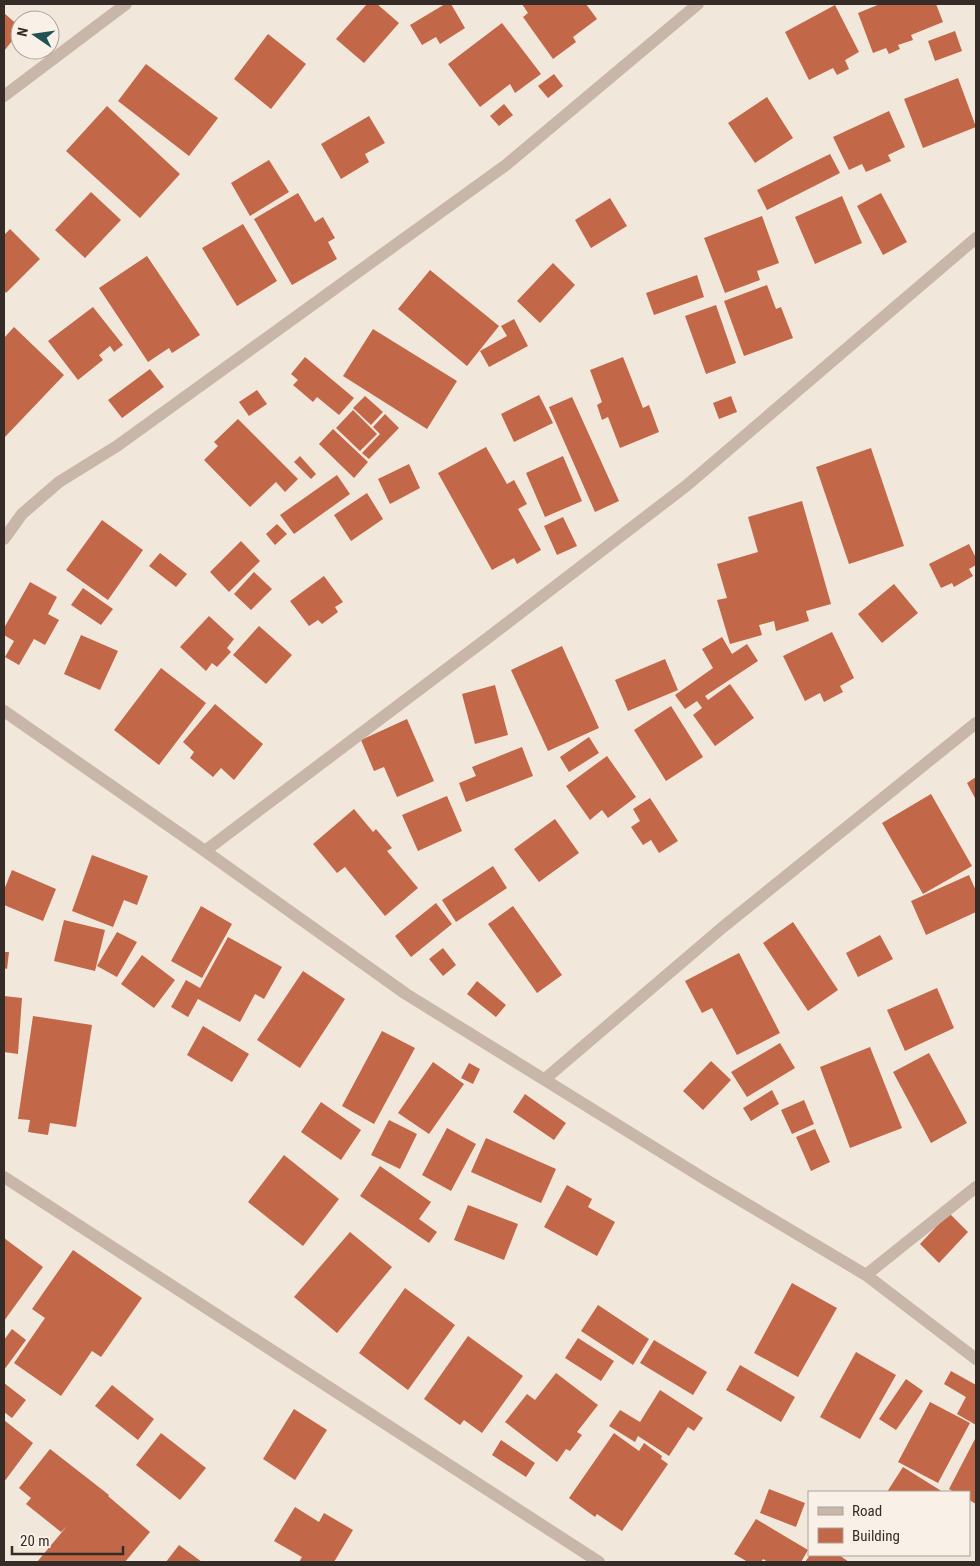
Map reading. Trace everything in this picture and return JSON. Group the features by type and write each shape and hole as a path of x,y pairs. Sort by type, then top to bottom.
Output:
{"street":[{"path":"4,96 126,4"},
{"path":"4,539 22,514 59,482 118,446 506,165 698,4"},
{"path":"205,851 686,486 976,238"},
{"path":"4,711 406,994 708,1181 866,1275 976,1359"},
{"path":"545,1079 723,927 976,723"},
{"path":"4,1177 600,1562"},
{"path":"866,1275 976,1187"}],"building":[{"path":"367,4 377,4 399,23 364,63 336,39"},
{"path":"445,4 451,4 465,28 440,44 436,37 422,45 410,25"},
{"path":"522,4 586,4 597,19 573,37 576,42 553,59 523,17 528,13"},
{"path":"880,4 936,4 943,22 911,35 913,40 898,45 900,49 889,54 886,48 873,53 858,13"},
{"path":"835,5 859,52 845,60 849,69 837,75 833,68 809,80 785,32"},
{"path":"4,13 10,18 10,44 4,51"},
{"path":"502,23 541,74 515,93 510,84 480,107 448,64"},
{"path":"955,31 962,51 935,61 928,41"},
{"path":"268,34 306,64 271,109 234,79"},
{"path":"146,64 218,118 189,156 118,101"},
{"path":"554,74 563,86 548,98 538,86"},
{"path":"958,78 976,127 923,148 904,99"},
{"path":"767,97 793,138 755,163 728,123"},
{"path":"504,104 513,115 499,126 490,116"},
{"path":"107,106 180,174 140,218 66,151"},
{"path":"889,111 905,147 888,155 891,161 866,172 862,164 849,170 833,137"},
{"path":"369,116 385,143 365,154 369,162 341,179 321,144"},
{"path":"830,154 840,173 767,210 757,190"},
{"path":"269,160 289,192 250,216 231,183"},
{"path":"91,192 121,220 85,258 55,230"},
{"path":"298,193 315,222 323,217 335,238 328,242 337,259 292,285 254,219"},
{"path":"881,193 907,242 883,255 857,206"},
{"path":"842,196 862,243 815,264 795,217"},
{"path":"610,198 627,226 591,248 575,220"},
{"path":"762,216 779,263 757,271 760,280 725,293 704,238"},
{"path":"243,224 277,281 237,306 202,248"},
{"path":"10,229 40,259 6,293 4,290 4,235"},
{"path":"147,256 200,335 172,353 169,348 148,362 99,288"},
{"path":"553,263 575,285 540,323 517,301"},
{"path":"430,270 499,326 467,366 398,309"},
{"path":"697,275 704,297 654,315 646,293"},
{"path":"767,285 776,309 781,307 793,338 744,356 724,301"},
{"path":"716,305 736,363 706,374 685,316"},
{"path":"93,307 123,345 114,352 110,346 99,355 103,360 78,380 48,341"},
{"path":"514,319 528,346 489,367 480,351 507,336 501,326"},
{"path":"14,327 64,375 4,438 4,338"},
{"path":"373,329 457,381 427,429 343,376"},
{"path":"305,357 354,398 339,415 317,397 313,402 293,385 298,380 291,374"},
{"path":"623,357 643,408 649,405 659,432 620,448 608,417 602,420 597,405 602,402 590,370"},
{"path":"150,369 164,387 122,418 108,400"},
{"path":"257,390 267,404 249,416 239,402"},
{"path":"539,395 553,423 514,442 501,414"},
{"path":"365,396 383,412 371,425 353,408"},
{"path":"731,396 737,412 719,419 713,403"},
{"path":"572,397 619,501 595,512 549,407"},
{"path":"353,410 377,434 360,451 336,428"},
{"path":"385,414 399,428 369,459 362,453 380,434 373,427"},
{"path":"238,419 298,479 285,492 276,482 250,507 204,460 218,446 214,442"},
{"path":"333,429 368,462 354,478 319,444"},
{"path":"486,447 507,484 514,480 527,504 518,509 541,550 517,564 514,558 492,570 438,473"},
{"path":"871,448 904,546 849,564 816,467"},
{"path":"300,456 316,474 311,479 294,462"},
{"path":"563,456 582,501 545,517 526,473"},
{"path":"409,464 420,488 390,504 378,479"},
{"path":"337,475 350,494 294,534 280,515"},
{"path":"367,493 383,519 351,541 334,515"},
{"path":"802,501 831,604 806,611 809,621 776,631 774,621 759,625 762,635 730,644 717,600 727,598 717,564 758,552 748,517"},
{"path":"563,517 577,546 557,555 544,526"},
{"path":"102,520 143,550 108,600 66,570"},
{"path":"277,524 287,534 275,545 266,534"},
{"path":"241,541 260,561 229,592 210,572"},
{"path":"969,544 976,558 976,565 969,569 973,576 954,587 952,583 941,588 929,564"},
{"path":"160,553 187,574 176,587 149,566"},
{"path":"254,572 272,589 251,610 234,594"},
{"path":"324,576 343,602 335,607 338,612 322,624 318,620 309,626 290,601"},
{"path":"30,582 57,597 48,614 59,620 45,645 34,639 19,665 5,657 14,641 4,635 4,628"},
{"path":"894,584 918,613 882,643 858,614"},
{"path":"83,588 113,609 101,625 71,605"},
{"path":"209,616 234,639 227,648 231,652 217,667 212,663 206,671 180,647"},
{"path":"259,626 292,655 266,684 233,655"},
{"path":"832,632 854,678 840,686 843,692 824,702 820,693 805,701 783,656"},
{"path":"81,635 118,651 100,690 64,674"},
{"path":"722,637 732,654 747,644 758,661 705,696 708,700 730,684 754,718 715,746 693,715 702,708 697,701 685,709 675,695 713,668 702,649"},
{"path":"562,646 599,728 548,751 511,670"},
{"path":"665,659 678,690 628,711 615,680"},
{"path":"161,668 206,703 159,765 114,730"},
{"path":"495,685 508,735 475,744 462,694"},
{"path":"215,704 263,744 234,780 221,768 213,777 190,758 194,752 183,742"},
{"path":"671,706 703,757 666,781 634,730"},
{"path":"407,719 434,781 397,797 384,767 374,771 361,740"},
{"path":"589,737 599,753 569,772 560,757"},
{"path":"522,747 533,776 466,802 459,783 476,776 472,767"},
{"path":"607,756 636,797 608,818 602,810 590,820 566,786"},
{"path":"976,777 976,800 967,783"},
{"path":"931,794 972,866 923,894 882,823"},
{"path":"447,796 462,831 418,851 402,815"},
{"path":"650,798 678,841 659,853 651,840 643,845 631,827 640,821 633,809"},
{"path":"354,809 373,832 376,829 392,848 387,851 418,888 385,916 345,867 337,873 313,844"},
{"path":"555,819 579,853 539,882 514,849"},
{"path":"92,855 148,876 137,905 124,900 113,927 72,911"},
{"path":"493,866 507,888 456,922 442,900"},
{"path":"12,870 56,889 43,921 4,905 4,890"},
{"path":"969,875 976,891 976,912 926,935 911,901"},
{"path":"436,903 452,924 411,957 395,936"},
{"path":"201,906 232,924 202,978 171,961"},
{"path":"513,906 562,975 537,993 488,924"},
{"path":"64,920 105,930 95,971 54,961"},
{"path":"793,922 838,990 808,1011 763,943"},
{"path":"117,932 137,942 117,977 97,966"},
{"path":"880,935 893,959 858,977 846,953"},
{"path":"228,937 282,967 264,999 255,994 240,1022 198,999 188,1017 171,1007 186,980 200,988"},
{"path":"443,948 456,965 443,976 429,959"},
{"path":"4,952 9,952 7,969 4,968"},
{"path":"739,953 780,1033 737,1055 712,1008 702,1013 685,981"},
{"path":"142,955 175,980 154,1008 121,984"},
{"path":"303,971 345,999 300,1068 257,1040"},
{"path":"477,981 506,1005 496,1017 467,994"},
{"path":"937,988 954,1028 905,1051 887,1010"},
{"path":"4,996 22,998 18,1054 4,1052"},
{"path":"33,1016 92,1025 76,1127 50,1123 48,1135 28,1132 30,1120 18,1119"},
{"path":"203,1026 249,1054 232,1082 187,1055"},
{"path":"382,1031 415,1048 374,1124 342,1106"},
{"path":"780,1043 795,1068 747,1097 731,1072"},
{"path":"870,1047 902,1128 850,1148 820,1067"},
{"path":"929,1053 967,1123 931,1143 893,1072"},
{"path":"711,1061 731,1080 703,1110 683,1091"},
{"path":"433,1062 464,1084 429,1134 398,1113"},
{"path":"469,1063 480,1069 473,1084 461,1078"},
{"path":"772,1090 779,1104 751,1121 743,1108"},
{"path":"525,1094 566,1123 554,1140 513,1112"},
{"path":"804,1100 814,1124 792,1134 781,1110"},
{"path":"321,1102 361,1130 341,1160 301,1132"},
{"path":"389,1120 417,1134 400,1169 371,1155"},
{"path":"447,1128 476,1144 451,1191 422,1175"},
{"path":"815,1129 830,1162 811,1171 796,1137"},
{"path":"486,1138 556,1169 541,1203 471,1172"},
{"path":"284,1155 339,1199 303,1246 248,1202"},
{"path":"380,1166 431,1202 419,1219 437,1232 429,1243 360,1196"},
{"path":"567,1185 592,1199 588,1207 615,1222 597,1256 544,1227"},
{"path":"468,1205 518,1224 504,1260 454,1240"},
{"path":"949,1213 968,1232 939,1263 920,1244"},
{"path":"350,1232 392,1267 337,1333 294,1297"},
{"path":"4,1238 43,1267 4,1321"},
{"path":"73,1250 142,1298 101,1357 92,1351 61,1396 14,1363 45,1318 32,1309"},
{"path":"792,1283 837,1308 798,1377 754,1353"},
{"path":"405,1288 455,1325 408,1390 359,1353"},
{"path":"598,1305 649,1339 633,1365 581,1331"},
{"path":"12,1329 26,1340 4,1370 4,1340"},
{"path":"468,1336 523,1376 482,1433 464,1420 460,1425 424,1399"},
{"path":"578,1338 614,1361 601,1381 565,1358"},
{"path":"654,1340 707,1372 693,1395 640,1363"},
{"path":"856,1352 896,1375 860,1439 820,1417"},
{"path":"740,1365 795,1397 781,1422 726,1390"},
{"path":"951,1371 976,1385 976,1425 957,1414 966,1397 944,1384"},
{"path":"556,1373 598,1405 577,1432 582,1435 570,1451 566,1449 557,1462 505,1422 527,1394 535,1400"},
{"path":"906,1379 923,1391 896,1430 879,1419"},
{"path":"4,1383 26,1400 12,1418 4,1412"},
{"path":"112,1385 154,1419 138,1440 95,1406"},
{"path":"660,1390 703,1418 694,1431 688,1427 669,1456 638,1436 635,1442 609,1426 620,1410 640,1422"},
{"path":"930,1402 970,1423 938,1483 898,1462"},
{"path":"294,1409 327,1430 295,1480 263,1459"},
{"path":"4,1420 33,1443 4,1482"},
{"path":"161,1433 206,1468 180,1500 136,1465"},
{"path":"614,1433 639,1451 644,1443 662,1456 661,1459 668,1464 622,1531 597,1514 595,1517 569,1498"},
{"path":"976,1437 976,1504 970,1501 970,1491 952,1491 949,1489"},
{"path":"501,1440 535,1463 526,1477 492,1455"},
{"path":"50,1449 109,1495 150,1532 125,1562 37,1562 67,1526 61,1532 26,1504 31,1498 19,1488"},
{"path":"903,1467 941,1491 888,1491"},
{"path":"769,1489 805,1503 796,1527 760,1513"},
{"path":"295,1507 319,1522 324,1513 353,1530 334,1562 299,1562 302,1557 274,1541"},
{"path":"756,1519 808,1550 801,1562 768,1562 763,1559 761,1562 748,1562 734,1554"},
{"path":"179,1545 202,1562 166,1562"},
{"path":"809,1556 840,1556 849,1562 805,1562"}]}
